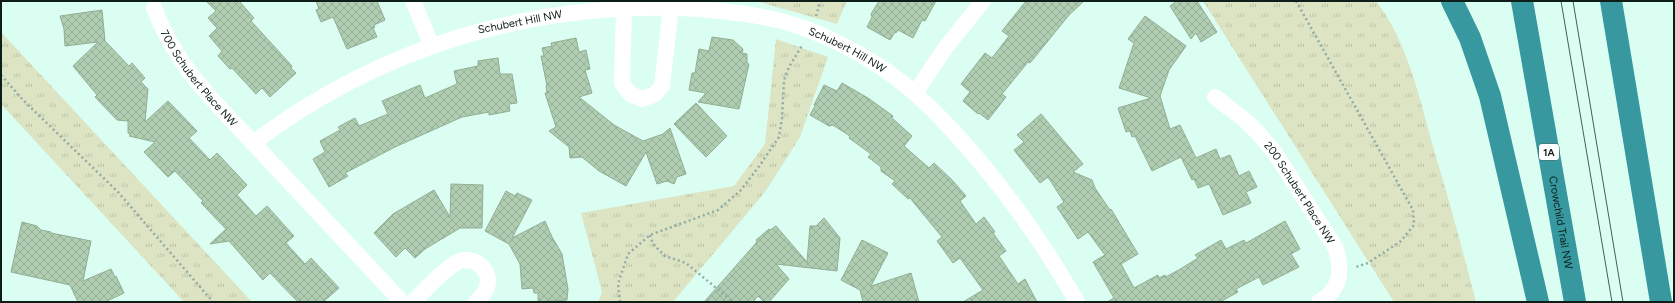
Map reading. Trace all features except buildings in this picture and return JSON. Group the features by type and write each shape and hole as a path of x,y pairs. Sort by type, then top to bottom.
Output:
{"highway":[{"path":"1452,1 1470,38 1490,96 1538,302"},
{"name":"Crowchild Trail NW","path":"1522,1 1575,302"},
{"path":"1611,1 1661,302"}],"street":[{"path":"413,1 431,44"},
{"path":"915,93 946,47 983,1"},
{"path":"634,5 622,83 630,94 642,99 654,95 662,86 671,7"},
{"name":"Schubert Hill NW","path":"254,143 307,105 353,79 431,44 493,25 536,16 634,5 730,12 769,18 810,31 850,49 877,65 915,93 969,149 1004,192 1034,233 1077,302"},
{"name":"700 Schubert Place NW","path":"154,8 168,40 181,62 195,81 254,143"},
{"name":"200 Schubert Place NW","path":"1215,97 1250,125 1275,153 1335,247 1340,261 1340,273"},
{"path":"254,143 402,302"},
{"path":"413,302 452,265 465,260 478,263 487,274 487,289 476,302"},
{"path":"1319,302 1327,297 1334,288 1340,273"}],"path":[{"path":"1296,1 1413,210 1414,225 1401,241 1368,263 1340,273"},
{"path":"620,302 618,284 628,254 650,235 718,210 741,190 779,137 782,118 784,80 789,67 810,31"},
{"path":"1,75 23,100 118,192 214,302"},
{"path":"650,235 654,244 665,256 686,263 734,302"}],"green space":[{"path":"756,1 847,1 837,24"},
{"path":"1203,1 1376,1 1397,35 1412,72 1476,302 1394,302"},
{"path":"1,32 252,302 184,302 1,104"},
{"path":"776,39 828,57 800,137 765,192 673,302 598,302 602,292 581,213 734,186 765,144"}],"tram line":[{"path":"1561,1 1612,302"},
{"path":"1573,1 1623,302"}]}
